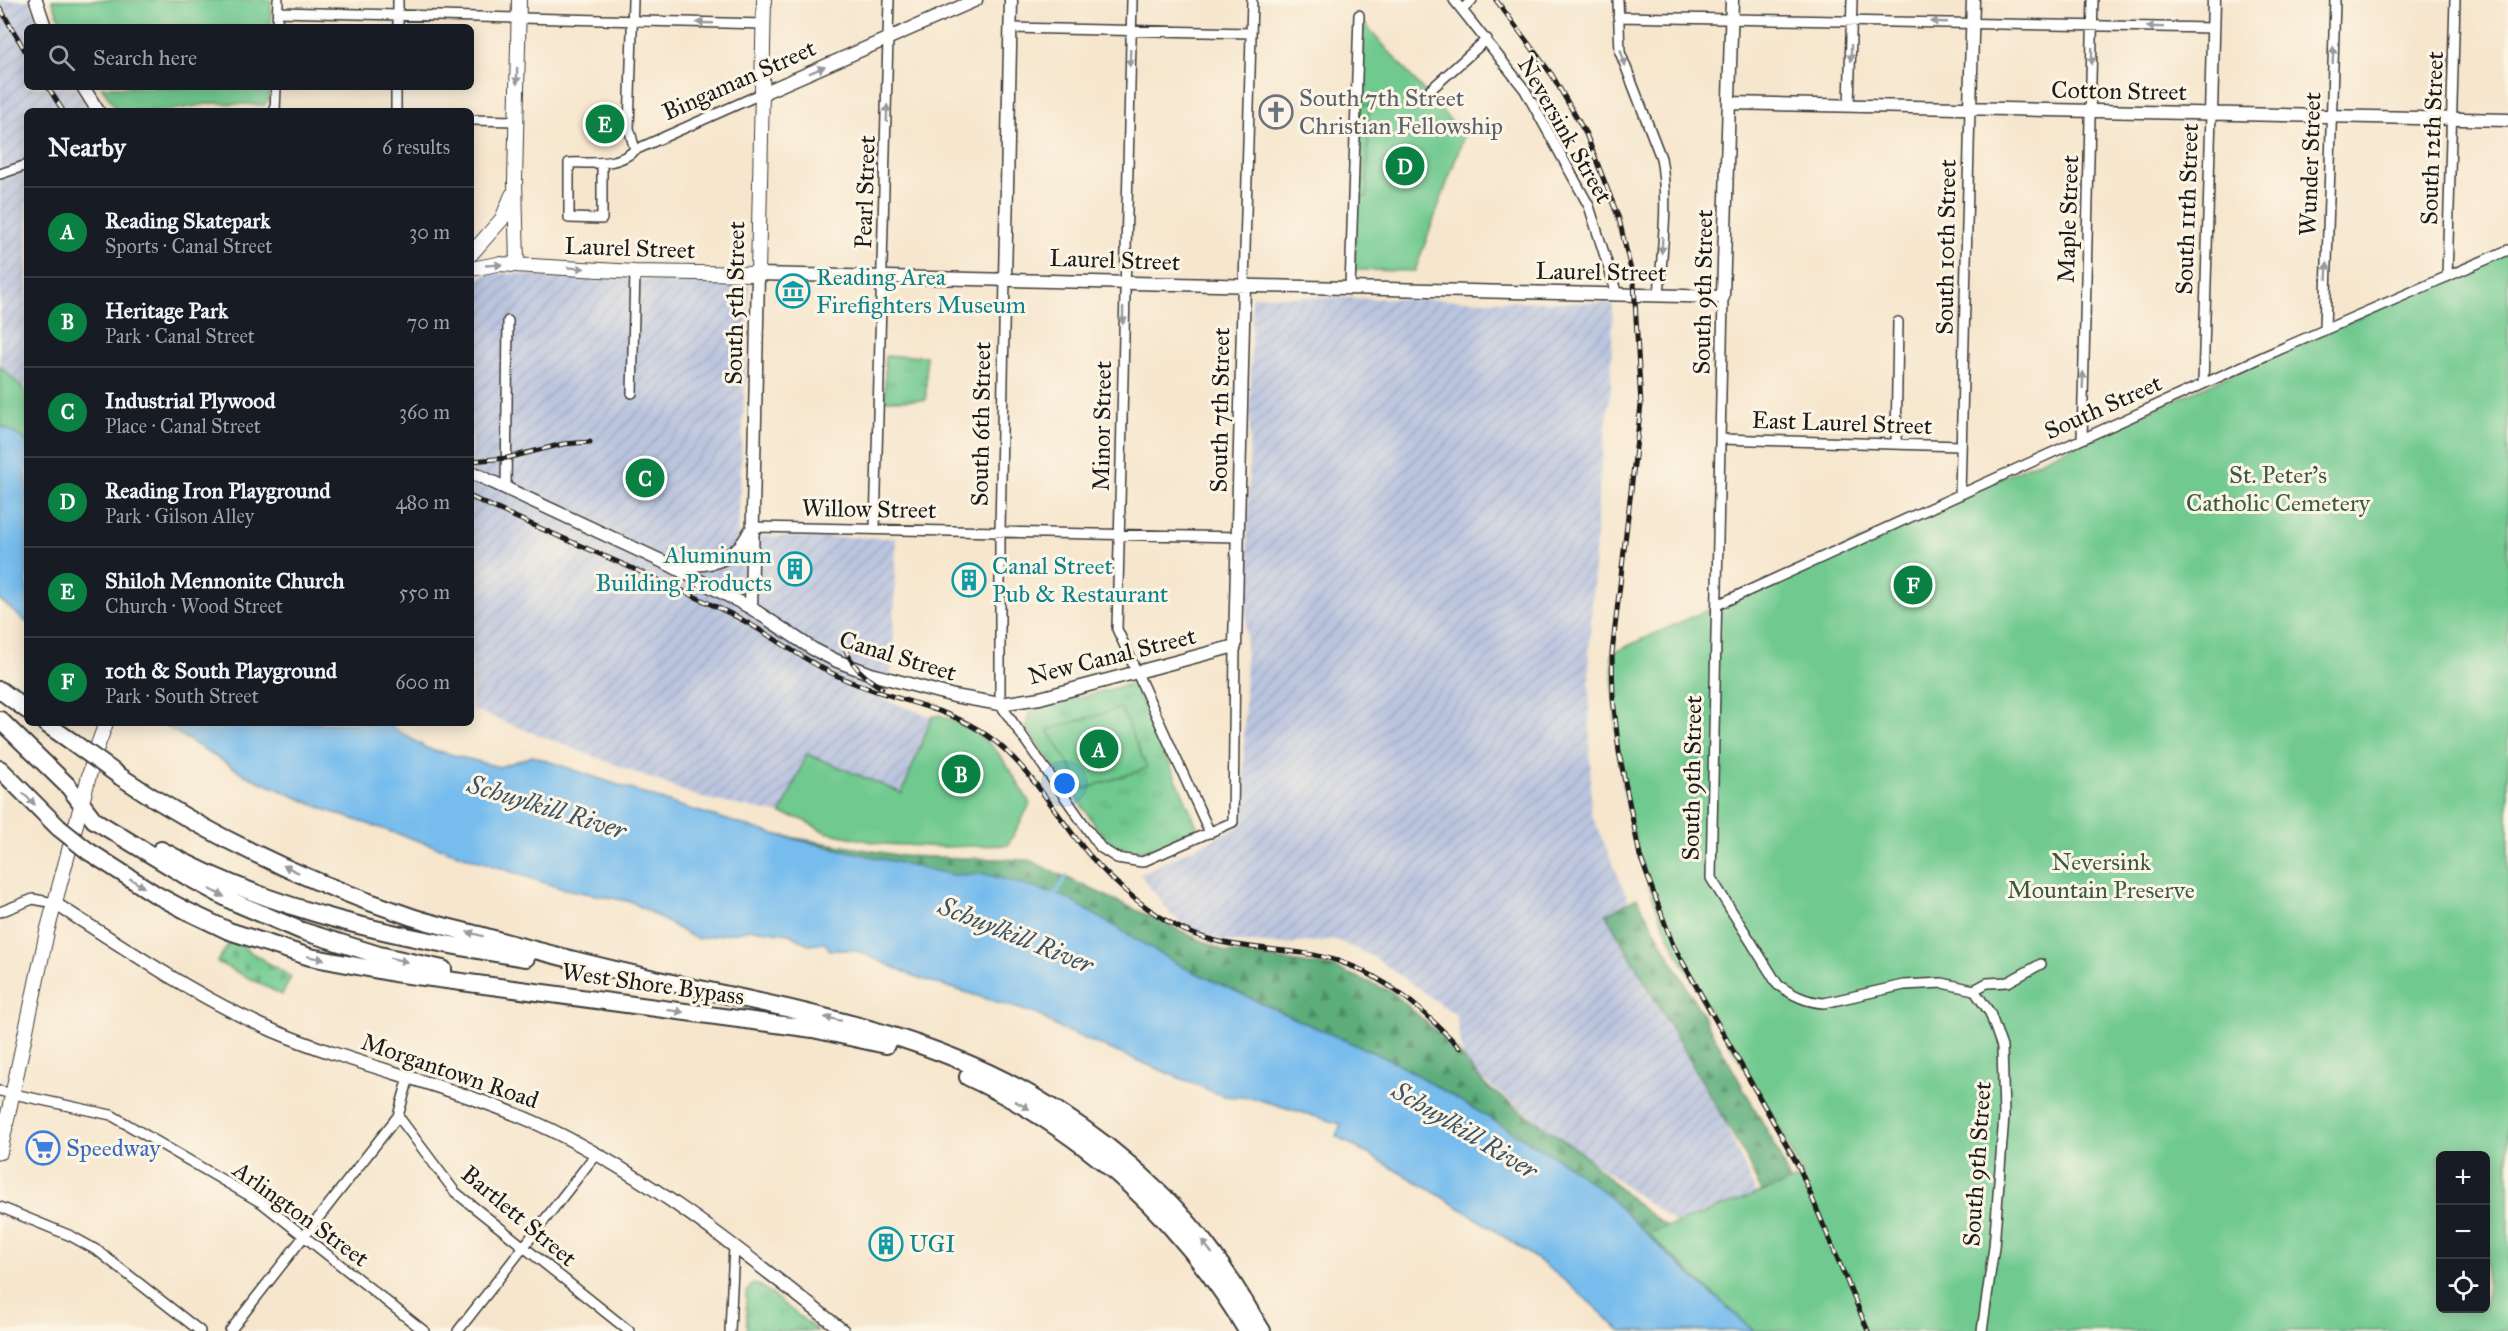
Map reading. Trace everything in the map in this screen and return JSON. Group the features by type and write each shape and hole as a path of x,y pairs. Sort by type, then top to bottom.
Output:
{"highway":[{"path":"0,690 24,708"},
{"path":"0,720 69,786 94,820 186,876 234,902 302,931 362,950 430,967 639,1006"},
{"name":"West Shore Bypass","path":"49,726 121,777 203,828 305,875 410,917 560,957 852,1023 923,1046 1029,1094 1100,1142 1155,1190 1213,1254 1262,1331"},
{"path":"0,734 66,797 96,809 140,838 200,870 284,904 404,935 654,979"},
{"name":"West Shore Bypass","path":"0,769 59,828 155,894 229,931 310,957 393,973 813,1029 866,1040 922,1057 985,1085 1053,1124 1143,1196 1200,1260 1247,1331"}],"main road":[{"path":"517,265 515,181 519,0"},
{"name":"South 5th Street","path":"758,274 764,93 764,0"},
{"path":"474,251 502,219 511,200 515,181"},
{"name":"Laurel Street","path":"474,268 487,265 517,265 635,272 758,274"},
{"path":"0,1152 6,1093 54,903 96,750 105,726"}],"street":[{"path":"36,0 44,24"},
{"path":"277,24 278,0"},
{"path":"398,0 398,24"},
{"path":"633,0 629,128 635,150"},
{"name":"Pearl Street","path":"875,529 890,0"},
{"name":"Bingaman Street","path":"603,162 602,219 568,218 569,162 603,162 618,162 635,150 976,0"},
{"name":"South 6th Street","path":"1000,704 1000,531 1011,0"},
{"name":"Minor Street","path":"1132,0 1117,629 1210,832"},
{"name":"South 7th Street","path":"1210,832 1233,822 1235,646 1252,0"},
{"name":"Neversink Street","path":"1454,0 1525,90 1589,206 1617,294"},
{"path":"1463,9 1472,0"},
{"path":"1618,0 1620,52 1661,158 1663,171 1664,220 1659,296"},
{"name":"South 9th Street","path":"1732,0 1711,878 1778,986 1793,995 1811,1002 1824,1003 1904,985 1954,984 1974,990 1990,1013 2002,1047 2004,1116 1994,1247 1982,1331"},
{"path":"1849,106 1852,0"},
{"name":"South 10th Street","path":"1960,494 1973,0"},
{"name":"Maple Street","path":"2082,439 2093,0"},
{"name":"South 11th Street","path":"2203,384 2214,0"},
{"name":"Wunder Street","path":"2325,329 2335,0"},
{"name":"South 12th Street","path":"2447,277 2455,0"},
{"path":"278,12 764,24"},
{"path":"1350,288 1359,15"},
{"path":"1618,17 2213,28"},
{"path":"1010,28 1251,33"},
{"path":"1428,92 1487,39"},
{"path":"85,90 96,108"},
{"path":"275,108 276,90"},
{"path":"396,90 396,108"},
{"name":"Cotton Street","path":"1729,103 2508,120"},
{"path":"474,120 516,121"},
{"path":"0,174 24,166"},
{"name":"South Street","path":"1717,605 2325,329 2508,250"},
{"path":"632,393 635,272"},
{"name":"Laurel Street","path":"758,274 1724,297"},
{"name":"South 5th Street","path":"751,608 758,274"},
{"path":"506,488 508,321"},
{"path":"1896,444 1898,322"},
{"name":"East Laurel Street","path":"1721,439 1961,446"},
{"name":"Canal Street","path":"474,473 670,565 751,608 813,649 857,670 954,696 1000,704"},
{"path":"670,565 701,565 716,562 739,550 752,527"},
{"name":"Willow Street","path":"752,527 1238,537"},
{"name":"New Canal Street","path":"1000,704 1040,698 1235,646"},
{"path":"1000,704 1101,848 1117,858 1142,862 1210,832"},
{"path":"0,912 33,899 54,903"},
{"name":"Morgantown Road","path":"54,903 177,982 225,1008 314,1047 465,1094 522,1117 596,1154 663,1195 734,1246 843,1331"},
{"path":"1974,990 1987,983 2008,982 2041,964"},
{"path":"230,1331 398,1116 409,1077"},
{"name":"Arlington Street","path":"6,1093 111,1115 248,1194 424,1331"},
{"name":"Bartlett Street","path":"398,1116 454,1192 629,1331"},
{"path":"458,1331 596,1154"},
{"path":"0,1207 71,1236 98,1251 201,1331"},
{"path":"730,1331 734,1246"}],"shaded area":[{"path":"0,0 30,0 39,24 24,24 24,90 77,90 88,108 24,108 24,389 0,365"},
{"path":"491,273 749,285 738,536 896,538 893,664 883,699 932,717 902,794 807,754 781,814 702,798 474,710 474,280"},
{"path":"1252,296 1613,303 1611,386 1599,486 1589,654 1591,813 1768,1222 1712,1250 1465,1067 1456,1015 1375,958 1337,940 1281,944 1226,941 1197,933 1171,915 1140,874 1238,827 1243,810"}],"green space":[{"path":"52,0 271,0 271,24 62,24"},
{"path":"1363,22 1464,136 1415,271 1354,270"},
{"path":"104,90 269,90 269,99 264,105 213,103 184,108 115,108"},
{"path":"1359,105 1369,105 1367,197 1356,197"},
{"name":"Neversink Mountain Preserve","path":"2508,250 2508,1331 1754,1331 1648,1234 1803,1177 1774,1118 1689,975 1659,912 1635,840 1627,803 1620,765 1612,653"},
{"path":"885,356 926,356 926,400 885,400"},
{"path":"0,366 24,389 24,440 0,425"},
{"path":"1134,683 1198,828 1162,845 1139,850 1115,845 1103,836 1026,727 1029,713 1035,709"},
{"path":"1121,708 1147,768 1084,789 1048,730"},
{"path":"940,715 973,731 995,749 1030,804 1008,845 944,847 883,844 825,832 801,819 781,814 807,754 902,793 932,717"},
{"path":"777,835 903,856 1029,860 1226,952 1333,967 1392,992 1451,1044 1486,1086 1583,1154 1638,1205 1742,1282 1797,1274 1746,1158 1606,914 1637,898 1773,1141 1818,1248 1754,1331 1663,1250 1606,1194 1560,1160 1395,1062 1181,966 1126,934 985,874 952,875"},
{"path":"231,940 291,977 282,995 217,962"},
{"path":"752,1284 761,1286 818,1331 747,1331 746,1294"}],"water":[{"path":"0,425 24,440 24,620 0,600"},
{"name":"Schuylkill River","path":"166,726 391,726 426,748 499,767 533,756 680,806 777,835 952,875 985,874 1065,897 1181,966 1395,1062 1560,1160 1606,1194 1663,1250 1754,1331 1621,1331 1564,1280 1503,1236 1420,1184 1336,1136 1341,1124 1253,1098 1223,1096 1059,1028 1039,1015 916,977 855,950 830,950 825,943 810,945 789,934 753,929 696,939 632,902 560,888 329,811 247,776"}],"waterway":[{"path":"1054,897 1067,875"}],"railway":[{"path":"1496,0 1552,75 1586,134 1619,219 1634,283 1641,405 1612,653 1613,698 1619,752 1640,856 1673,945 1799,1167 1868,1331"},
{"path":"0,8 24,49"},
{"path":"50,90 61,108"},
{"path":"474,461 507,458 563,444 590,442"},
{"path":"474,498 731,614 814,664 842,678 954,717 971,726 1002,747 1026,772 1088,853 1110,877 1161,917 1194,934 1214,940 1318,956 1356,968 1389,986 1419,1008 1460,1048"},
{"path":"845,647 859,671 882,688"}],"place":[{"name":"South 7th Street Christian Fellowship","path":"1276,112"},
{"name":"Shiloh Mennonite Church","path":"605,124"},
{"name":"Reading Iron Playground","path":"1405,166"},
{"name":"Reading Area Firefighters Museum","path":"793,291"},
{"name":"Industrial Plywood","path":"645,478"},
{"name":"Aluminum Building Products","path":"795,569"},
{"name":"Canal Street Pub & Restaurant","path":"969,580"},
{"name":"10th & South Playground","path":"1913,585"},
{"name":"Reading Skatepark","path":"1099,749"},
{"name":"Heritage Park","path":"961,774"},
{"name":"Speedway","path":"43,1148"},
{"name":"UGI","path":"886,1244"}],"park label":[{"name":"St. Peter's Catholic Cemetery","path":"2278,489"}]}
